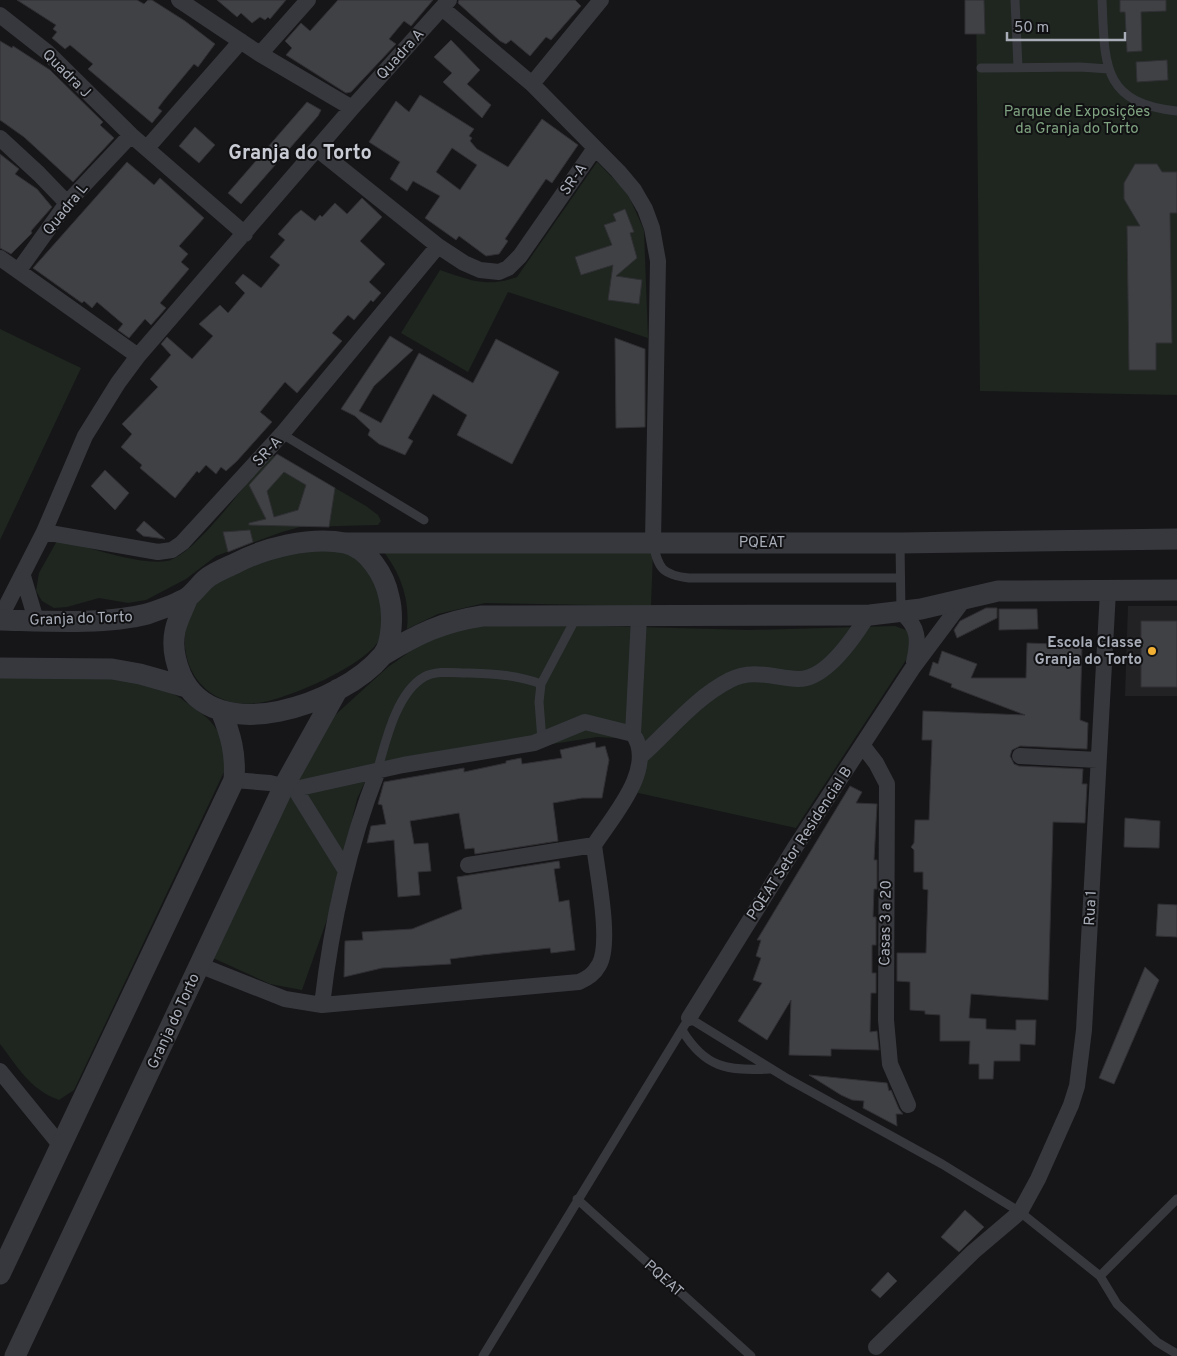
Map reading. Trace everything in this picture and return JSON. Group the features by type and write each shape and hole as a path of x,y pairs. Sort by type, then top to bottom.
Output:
{"street":[{"path":"0,619 44,532 85,436 118,383 138,356 352,108 260,54 179,0"},
{"path":"260,54 308,0"},
{"path":"532,84 601,0"},
{"path":"445,4 532,84 595,148 634,190 645,209 656,240 658,261 653,542"},
{"name":"Quadra A","path":"352,108 445,4"},
{"name":"Quadra J","path":"0,15 47,52 131,135 245,234"},
{"path":"148,148 241,41"},
{"name":"Quadra L","path":"19,270 67,203 131,135"},
{"path":"0,138 34,168 67,203"},
{"name":"SR-A","path":"317,149 438,246 464,263 480,270 499,272 508,268 520,256 595,148"},
{"name":"SR-A","path":"44,532 158,552 172,550 182,543 282,434 438,246"},
{"path":"0,258 138,356"},
{"name":"PQEAT","path":"188,597 207,578 268,549 298,544 900,543 1177,539"},
{"path":"346,543 373,563 387,588 392,609 391,627 384,655"},
{"path":"23,576 36,620"},
{"path":"0,668 112,669 140,674 186,687 221,712 236,715 264,714 307,702 338,689 360,676 384,655 419,634 458,620 482,616 868,615 901,612 998,592 1177,590"},
{"name":"Rua 1","path":"1020,1212 1038,1179 1071,1105 1077,1086 1084,1030 1108,591"},
{"path":"186,687 177,664 174,648 175,631 188,597"},
{"name":"Granja do Torto","path":"0,619 131,618 149,613 188,597"},
{"name":"PQEAT Setor Residencial B","path":"686,1024 794,849 862,745 912,669 965,598"},
{"path":"901,612 912,621 916,629 917,650 912,669"},
{"path":"641,756 686,713 731,679 755,674 771,674 799,679 820,672 855,636 868,615"},
{"path":"199,965 285,999 322,1005 579,982 590,976 600,964 603,950 604,923 594,845 635,782 641,756 637,740 633,734 639,617"},
{"name":"Granja do Torto","path":"16,1356 199,965 338,689"},
{"path":"0,1274 234,780 236,759 231,736 221,712"},
{"path":"234,780 289,788 542,740 574,725 586,722 596,723 614,731 633,734"},
{"name":"Casas 3 a 20","path":"862,745 876,763 888,784 886,1020 890,1064 908,1105"},
{"path":"1020,756 1098,760"},
{"path":"322,1005 326,974 346,871 376,773"},
{"path":"289,788 346,871"},
{"path":"468,865 594,845"},
{"path":"0,1071 61,1146"},
{"path":"876,1347 973,1252 1020,1212"}],"lane":[{"path":"1015,0 1018,67"},
{"path":"1102,0 1104,42 1109,69 1115,83 1127,97 1156,108 1177,111"},
{"path":"981,68 1109,69"},
{"path":"282,434 424,520"},
{"path":"653,542 660,566 673,576 689,578 900,578"},
{"path":"900,543 901,612"},
{"path":"542,740 539,702 541,684 577,616"},
{"path":"376,773 399,708 411,688 424,678 435,674 454,672 498,674 520,676 541,684"},
{"path":"686,1024 942,1164 1020,1212 1100,1276 1117,1304 1157,1342 1177,1354"},
{"path":"686,1024 698,1052 714,1063 738,1069 770,1069"},
{"name":"PQEAT Setor Residencial B","path":"483,1356 576,1199 686,1024"},
{"name":"PQEAT","path":"576,1199 751,1356"},
{"path":"1100,1276 1177,1199"}],"shaded area":[{"name":"Escola Classe Granja do Torto","path":"1128,606 1177,606 1177,696 1125,696"}],"green space":[{"name":"Parque de Exposições da Granja do Torto","path":"976,0 1177,0 1177,395 980,391"},
{"path":"597,162 627,192 644,230 648,338 508,292 468,372 401,333 440,270 469,280 487,282 517,277"},
{"path":"0,329 81,368 0,540"},
{"path":"272,456 280,456 366,506 378,515 381,521 378,525 300,527 282,532 216,556 186,579 146,600 128,603 99,598 67,607 54,608 42,601 36,591 39,573 58,539 128,558 156,562 167,561 178,556 203,535 230,505 260,466"},
{"path":"379,546 653,552 651,606 485,603 438,614 407,629 407,606 402,585 393,565"},
{"path":"316,550 335,551 349,555 359,561 375,578 383,592 386,606 380,639 359,660 343,670 325,680 288,695 258,703 233,703 213,695 198,681 189,664 185,643 187,623 197,603 215,583 260,562 277,556"},
{"path":"486,623 750,630 895,626 911,632 910,654 796,828 625,790 636,775 632,739 597,737 369,773 357,799 329,914 302,990 270,984 213,958 308,758 334,716 388,667 415,648 447,633"},
{"path":"0,677 110,678 152,685 168,691 206,717 220,735 224,749 224,772 74,1090 59,1100 32,1084 0,1044"}],"building":[{"path":"17,0 137,0 144,4 148,0 152,0 185,21 215,44 198,67 194,64 164,100 158,108 162,111 152,123 88,69 93,64 70,45 65,49 52,38 57,32 53,29 56,25"},
{"path":"217,0 286,0 270,19 268,17 265,20 260,17 252,23 241,13 237,17"},
{"path":"338,0 433,0 411,26 404,21 389,39 396,44 351,92 346,93 286,55 292,48 285,41 301,23 310,31"},
{"path":"459,0 575,0 581,6 551,40 546,37 530,56 511,40 506,44 500,41 458,3"},
{"path":"965,0 984,0 985,34 965,34"},
{"path":"1120,0 1166,0 1166,11 1141,12 1142,51 1127,52 1125,12 1120,12"},
{"path":"451,40 480,70 467,84 491,105 482,118 443,82 452,73 434,57"},
{"path":"0,41 12,48 13,46 50,70 103,122 100,125 114,138 73,182 24,137 0,120"},
{"path":"1167,60 1168,80 1137,82 1136,62"},
{"path":"420,95 474,129 469,136 472,138 470,141 477,149 508,167 542,119 578,145 552,183 546,179 505,239 508,241 499,254 486,256 459,236 456,240 425,218 440,196 413,181 407,191 390,179 400,162 369,142 396,101 409,112","holes":["452,148 477,165 460,190 436,172"]},
{"path":"307,102 321,110 318,116 241,204 228,193"},
{"path":"195,127 215,145 199,163 179,146"},
{"path":"0,154 19,169 15,174 37,189 52,207 31,231 32,233 11,254 0,248"},
{"path":"127,162 154,185 160,178 204,218 179,246 188,254 181,262 189,269 160,303 166,308 151,325 145,319 129,338 118,330 123,324 97,302 92,308 84,301 82,303 33,268"},
{"path":"1135,164 1157,164 1162,172 1177,172 1177,213 1170,213 1172,343 1156,343 1156,370 1129,370 1127,226 1140,226 1124,199 1124,183"},
{"path":"362,198 382,217 360,241 385,264 369,282 381,293 373,302 371,300 354,320 348,315 332,333 342,341 297,393 285,382 260,412 272,422 237,461 226,471 221,467 216,474 206,465 199,473 197,471 175,498 140,468 142,465 121,447 132,434 122,424 158,387 150,379 171,355 161,344 167,337 192,359 213,336 199,324 220,305 228,313 245,293 235,283 243,274 261,288 280,265 270,257 285,240 278,234 294,216 301,210 315,221 320,215 322,217 335,203 347,214"},
{"path":"625,209 634,232 630,233 637,258 616,276 642,280 639,304 608,300 613,265 581,275 575,257 612,245 604,225 616,221 613,214"},
{"path":"390,336 413,350 374,386 359,411 381,423 419,353 473,383 496,339 559,372 512,464 457,435 467,415 433,394 408,438 413,441 405,455 379,444 368,435 370,430 355,416 341,409"},
{"path":"615,338 645,349 645,427 616,428"},
{"path":"277,454 335,488 329,527 249,525 249,523 266,519 249,485","holes":["284,472 306,485 298,510 274,517 267,491"]},
{"path":"105,470 129,493 115,510 91,486"},
{"path":"144,521 165,539 143,536 136,530"},
{"path":"250,530 253,542 228,552 223,532"},
{"path":"986,608 997,608 997,618 957,638 954,630 960,621"},
{"path":"999,609 1037,609 1038,629 999,630"},
{"path":"1141,621 1177,621 1177,687 1141,687"},
{"path":"1027,643 1082,645 1080,720 1088,723 1087,749 1020,746 1012,750 1010,756 1014,764 1019,766 1083,769 1082,784 1087,784 1085,823 1053,822 1048,1000 971,994 969,1018 986,1019 986,1029 1016,1030 1016,1020 1036,1020 1035,1045 1020,1044 1020,1061 994,1061 993,1079 979,1079 979,1064 969,1064 970,1041 940,1041 940,1015 910,1010 910,982 897,981 897,953 926,953 928,890 923,889 923,872 914,872 914,850 911,847 914,843 915,820 929,820 932,740 922,740 923,711 1025,715 951,687 952,684 929,675 933,662 938,664 942,651 977,664 971,678 1026,678"},
{"path":"595,742 596,748 605,746 609,760 602,798 582,798 553,803 558,841 475,854 474,848 465,849 459,813 410,821 414,844 428,843 431,871 418,872 420,895 398,897 394,840 367,843 371,826 386,824 382,805 378,804 384,782 464,768 464,772 521,758 522,764 562,758 560,750"},
{"path":"850,786 862,792 856,803 877,804 874,860 877,860 877,889 874,889 873,917 876,917 876,945 872,945 872,973 876,973 876,993 871,993 870,1032 877,1031 879,1050 831,1049 831,1056 789,1055 791,1000 767,1040 738,1021 762,983 753,980 761,958 756,956 761,940 757,940"},
{"path":"1125,818 1160,821 1159,848 1124,847"},
{"path":"559,861 560,868 554,869 559,902 569,900 575,950 551,953 550,948 482,955 450,959 451,964 382,968 344,977 345,941 363,940 362,932 412,929 462,909 457,877"},
{"path":"1158,904 1177,905 1177,937 1156,936"},
{"path":"1145,967 1159,980 1114,1084 1099,1078"},
{"path":"809,1075 887,1083 889,1091 891,1090 903,1114 896,1114 897,1126 863,1108 864,1101 852,1100 841,1095"},
{"path":"965,1210 984,1227 959,1252 941,1237"},
{"path":"888,1272 897,1281 880,1298 871,1290"}],"place":[{"name":"Escola Classe Granja do Torto","path":"1152,651"}],"district":[{"name":"Granja do Torto","path":"300,152"}]}
